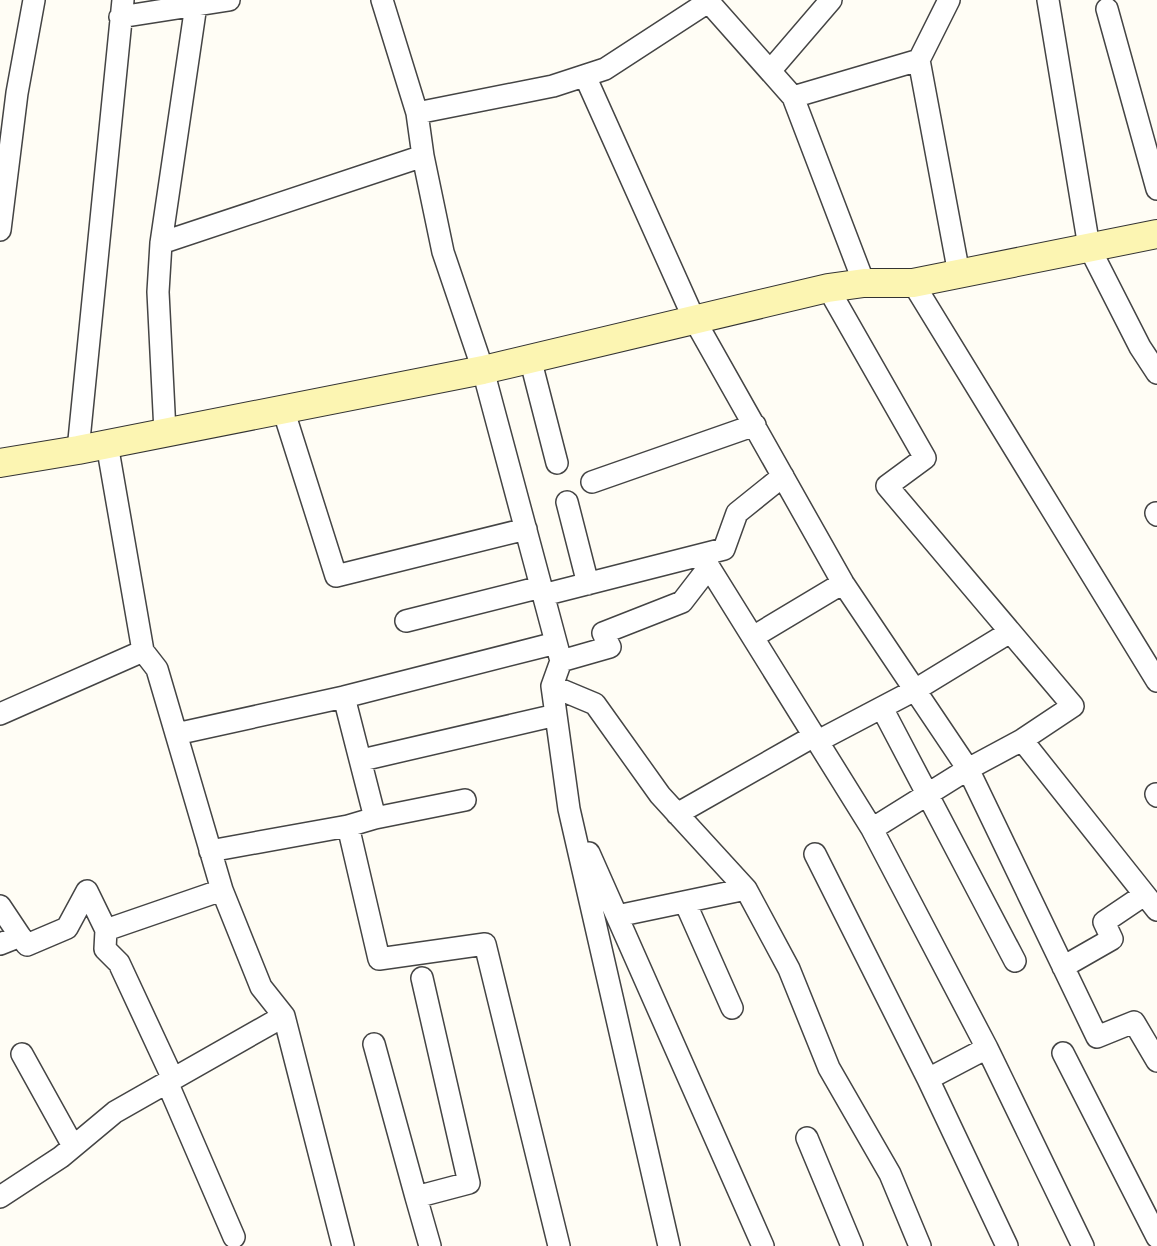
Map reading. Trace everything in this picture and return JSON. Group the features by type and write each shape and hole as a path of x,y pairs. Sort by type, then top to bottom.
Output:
{"street":[{"path":"0,230 8,92 34,0"},
{"path":"78,450 121,9 196,5 229,0"},
{"path":"382,0 417,113 423,156 443,252 483,370 559,652 552,686 569,810 669,1246"},
{"path":"770,72 831,0"},
{"path":"949,0 919,60 959,274"},
{"path":"1048,0 1089,247 1140,347 1157,373"},
{"path":"417,113 553,86 605,69 708,1 793,97 864,284"},
{"path":"166,432 159,341 158,292 161,243 196,5"},
{"path":"1108,9 1157,189"},
{"path":"793,97 919,60"},
{"path":"585,76 694,319 843,583 968,770 1096,1037 1134,1022 1157,1061"},
{"path":"161,243 423,156"},
{"path":"0,463 78,450 483,370 828,288 864,284 913,283 1157,234"},
{"path":"913,283 1157,681"},
{"path":"828,288 925,458 887,486 1073,706 1022,740 968,770 872,829"},
{"path":"530,358 557,463"},
{"path":"283,409 336,576 526,529"},
{"path":"592,482 755,425"},
{"path":"107,444 144,651 157,669 222,890 261,987 284,1016 343,1246"},
{"path":"406,621 542,591 588,584 724,549 736,513 783,476"},
{"path":"567,502 588,584"},
{"path":"176,734 559,652 610,647 604,633 682,602 709,567 872,829 986,1048 1083,1246"},
{"path":"753,637 843,583"},
{"path":"677,814 816,738 882,708 915,690 1010,632"},
{"path":"0,714 144,651"},
{"path":"552,686 595,704 660,795 746,889 789,969 829,1068 890,1174 920,1246"},
{"path":"344,697 362,760 375,818"},
{"path":"882,708 1015,961"},
{"path":"362,760 556,715"},
{"path":"1022,740 1153,903 1104,922 1112,939 1063,967"},
{"path":"210,851 348,826 375,818 465,800"},
{"path":"569,810 763,1246"},
{"path":"348,826 379,959 486,944 559,1246"},
{"path":"815,854 928,1079 1007,1246"},
{"path":"617,916 746,889"},
{"path":"106,930 222,890"},
{"path":"0,906 27,945 67,928 88,891 106,930 105,949 119,963 170,1080 234,1237"},
{"path":"685,902 732,1008"},
{"path":"0,944 20,936"},
{"path":"416,1197 468,1184 422,978"},
{"path":"0,1197 61,1158 115,1112 284,1016"},
{"path":"374,1044 430,1246"},
{"path":"928,1079 986,1048"},
{"path":"1063,1053 1157,1237"},
{"path":"22,1054 73,1146"},
{"path":"807,1138 852,1246"}]}
